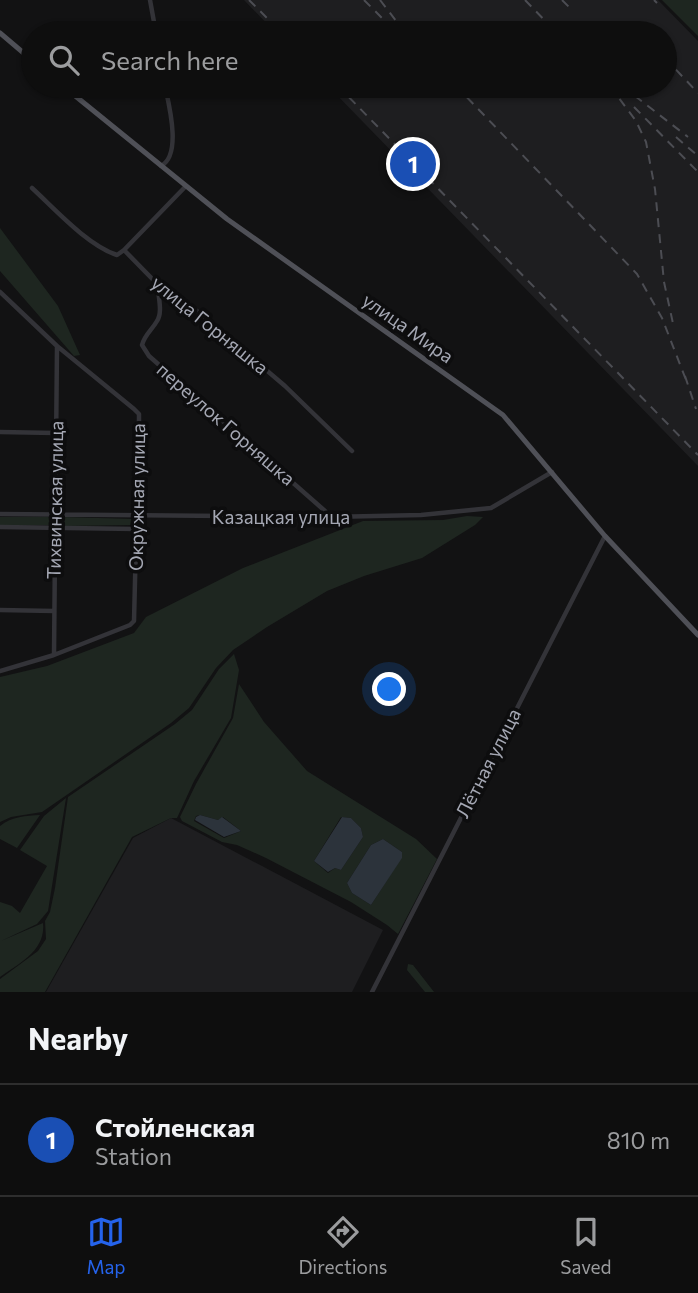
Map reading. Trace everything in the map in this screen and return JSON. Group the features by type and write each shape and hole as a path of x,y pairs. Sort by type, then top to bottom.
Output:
{"main road":[{"path":"0,33 21,51"},
{"name":"улица Мира","path":"78,98 185,187 264,247 503,415 606,536 698,635"}],"street":[{"path":"150,0 154,21"},
{"path":"161,166 167,163 170,156 173,125 167,98"},
{"path":"32,188 80,232 117,255 185,187"},
{"name":"улица Горняшка","path":"124,250 168,295 185,301 285,386 352,450"},
{"name":"переулок Горняшка","path":"158,286 160,313 158,320 144,337 142,345 149,356 329,517"},
{"name":"Окружная улица","path":"0,292 57,346 138,415 134,621 131,625 54,655 0,671"},
{"name":"Тихвинская улица","path":"54,655 57,346"},
{"path":"0,432 55,433"},
{"name":"Казацкая улица","path":"0,514 410,516 491,508 552,472"},
{"path":"0,527 136,529"},
{"name":"Лётная улица","path":"372,992 606,536"},
{"path":"0,610 54,611"}],"shaded area":[{"path":"244,0 658,0 698,41 698,466 340,98 677,98 677,21 264,21"},
{"path":"662,0 698,0 698,36"},
{"path":"0,228 58,306 80,355 74,356 0,271"},
{"path":"467,516 483,517 475,525 422,558 327,591 267,627 233,650 216,668 189,708 171,723 42,812 11,817 0,822 0,677 47,666 134,633 146,617 243,568 363,521 443,520"},
{"path":"0,517 48,517 53,519 53,523 0,525"},
{"path":"63,517 134,519 135,525 62,526 57,522"},
{"path":"234,654 239,670 231,718 194,781 177,818 171,818 132,837 45,992 0,992 0,979 38,951 46,939 45,921 50,912 55,888 68,797 192,710 219,669"},
{"path":"239,684 264,722 307,771 416,839 437,859 398,934 351,902 266,858 237,845 222,842 182,821 180,817 196,784 233,718","holes":["196,816 218,820 223,817 241,831 224,838 194,821","341,817 351,818 361,828 363,837 341,870 335,868 328,873 314,861","383,839 402,852 402,857 371,905 352,893 347,883 371,845"]},
{"path":"66,798 48,911 37,924 1,941 43,923 40,941 30,955 0,977 0,902 12,906 20,913 47,866 20,850 44,816"},
{"path":"40,815 17,848 0,839 0,826 9,820"},
{"path":"200,815 218,820 222,817 241,831 224,837 195,820"},
{"path":"342,817 351,818 361,828 363,837 341,870 335,868 328,872 314,861"},
{"path":"171,818 383,930 352,992 46,992 133,838"},
{"path":"383,839 402,852 402,858 371,905 352,893 347,883 371,845"},
{"path":"408,964 413,965 434,992 425,992 407,970"}],"railway":[{"path":"249,0 270,21"},
{"path":"364,0 385,21"},
{"path":"380,0 396,21"},
{"path":"525,0 545,21"},
{"path":"562,0 573,11"},
{"path":"654,0 657,3"},
{"path":"677,71 698,93"},
{"path":"350,98 698,455"},
{"path":"468,98 637,274 662,318 688,385"},
{"path":"619,98 636,121 646,142 655,189 664,282 674,328"},
{"path":"638,98 688,137"},
{"path":"634,107 698,172"},
{"path":"676,137 698,156"},
{"path":"685,376 696,409"}],"place":[{"name":"Стойленская","path":"413,164"}]}
